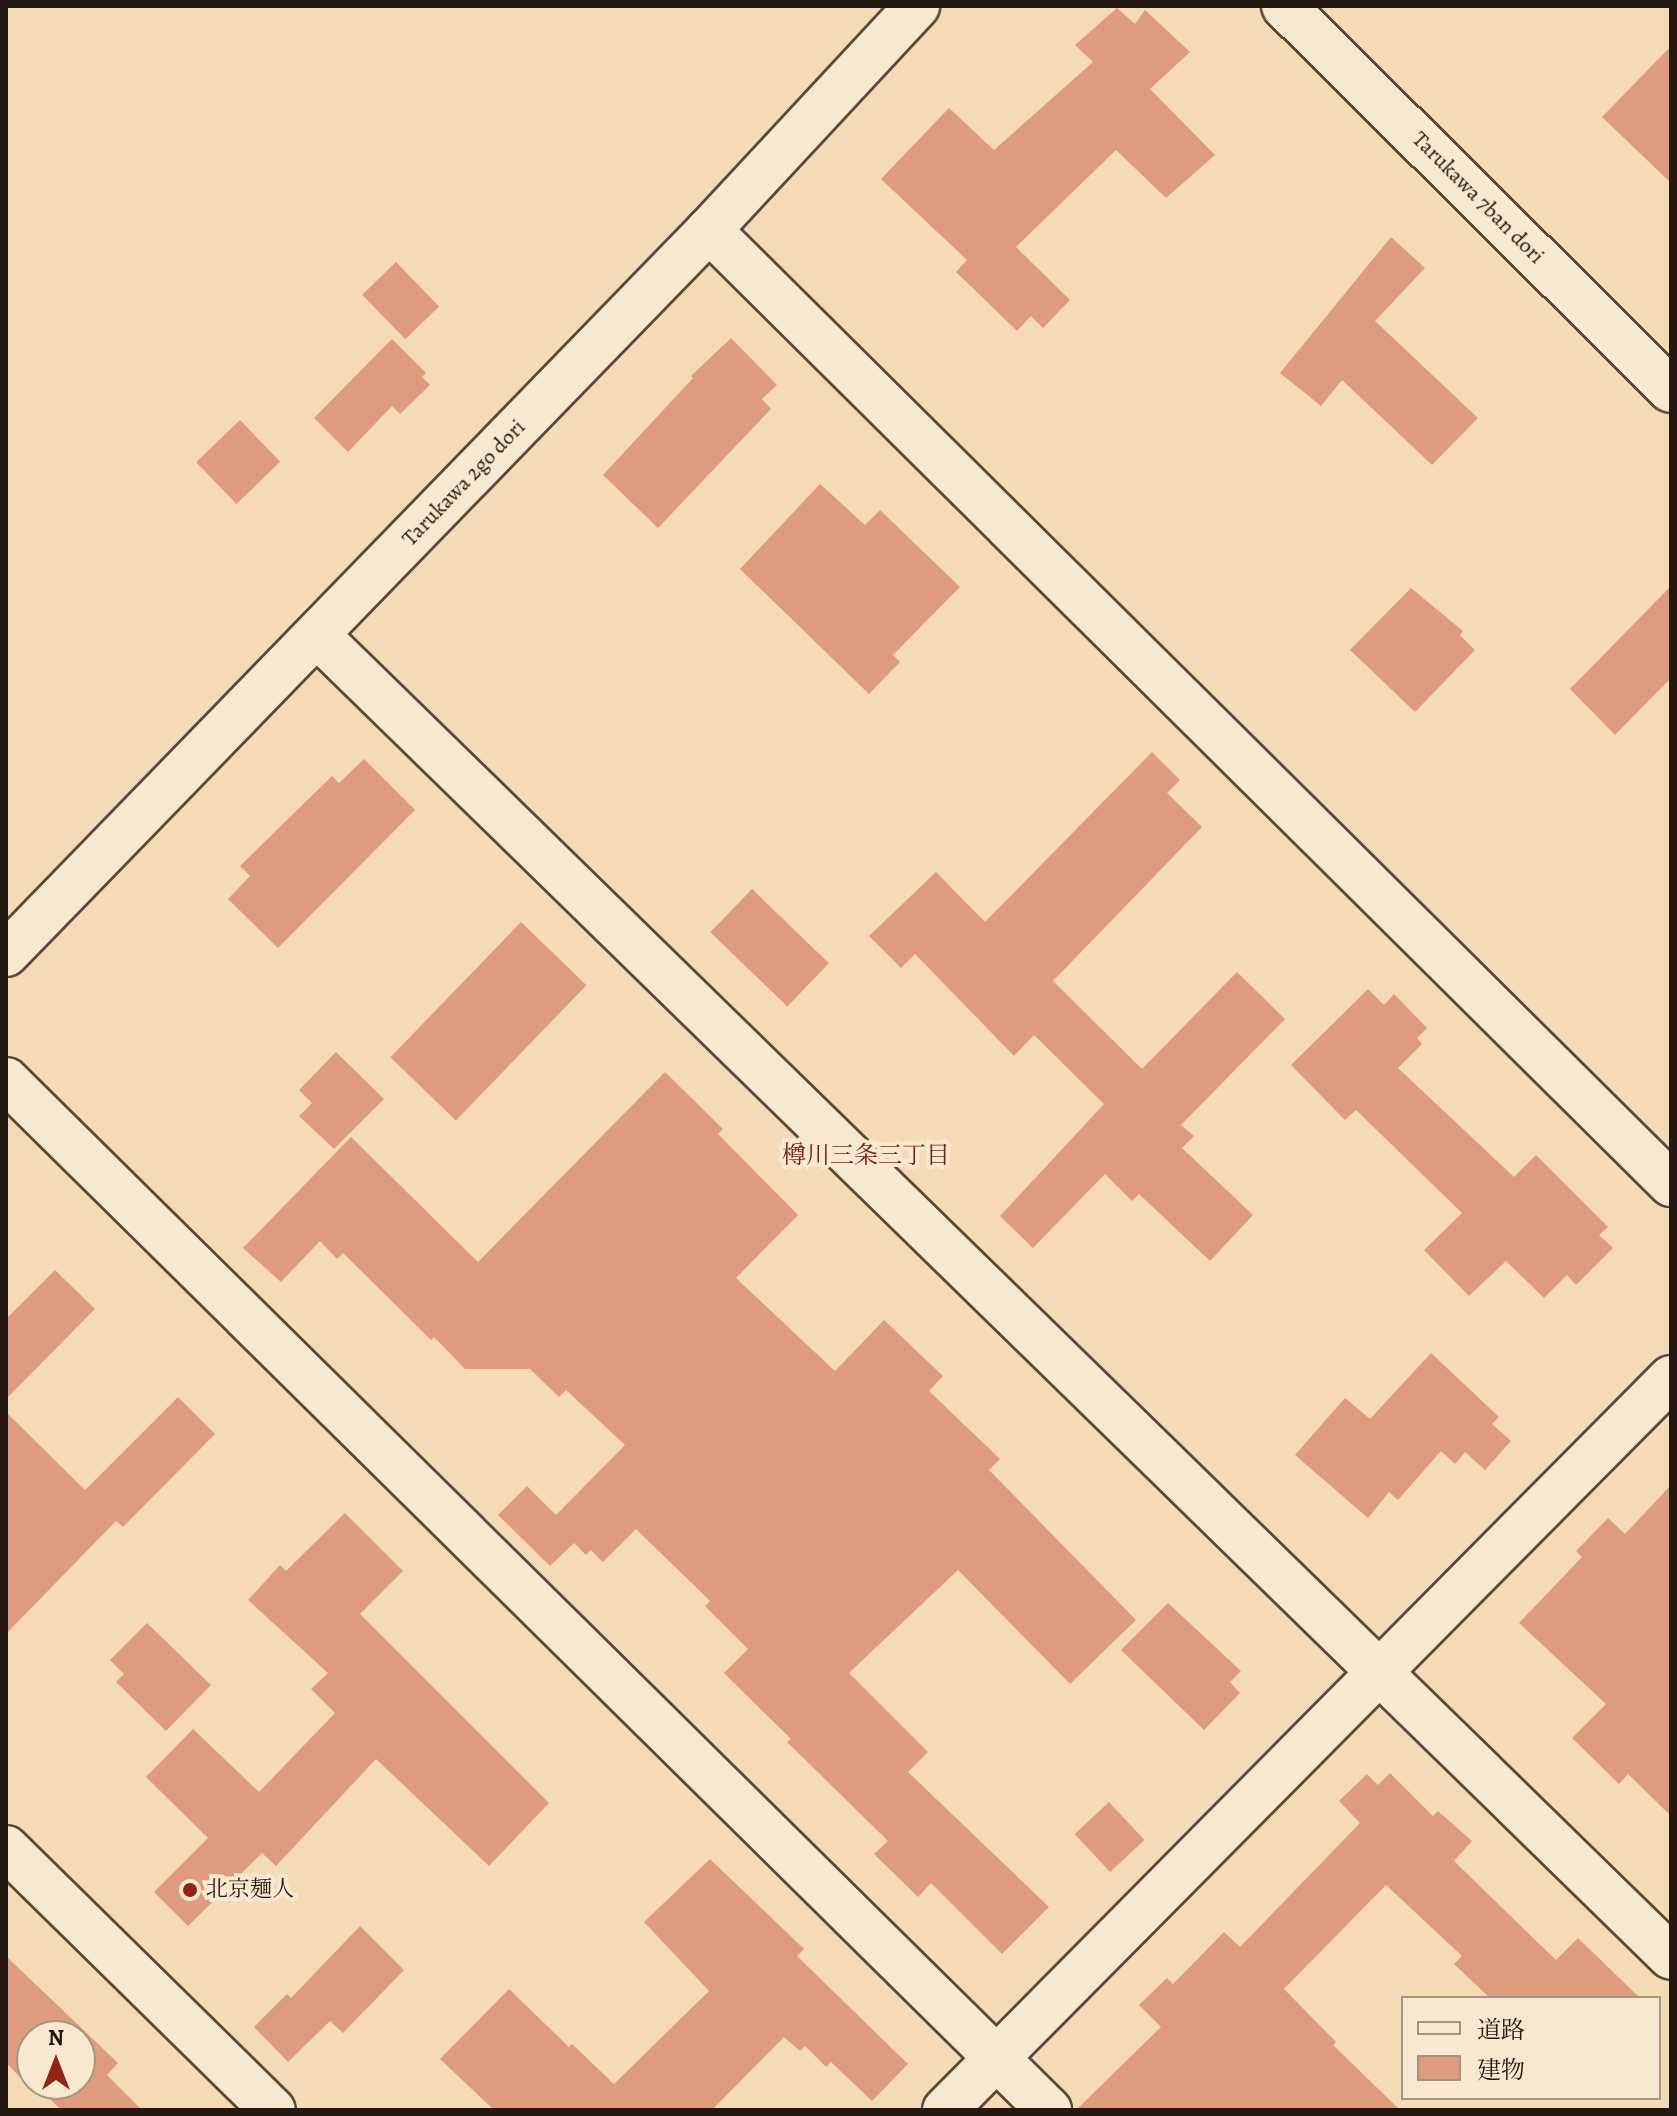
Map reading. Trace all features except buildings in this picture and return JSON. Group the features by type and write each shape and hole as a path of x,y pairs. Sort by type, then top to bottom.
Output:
{"street":[{"name":"Tarukawa 2go dori","path":"6,954 709,230 917,6"},
{"name":"Tarukawa 7ban dori","path":"1284,6 1671,390"},
{"path":"709,230 1671,1184"},
{"path":"317,635 1671,1957"},
{"path":"6,1080 1049,2110"},
{"path":"945,2110 1671,1378"},
{"path":"6,1848 273,2110"}],"place":[{"name":"北京麺人","path":"190,1890"}],"district":[{"name":"樽川三条三丁目","path":"866,1156"}]}
